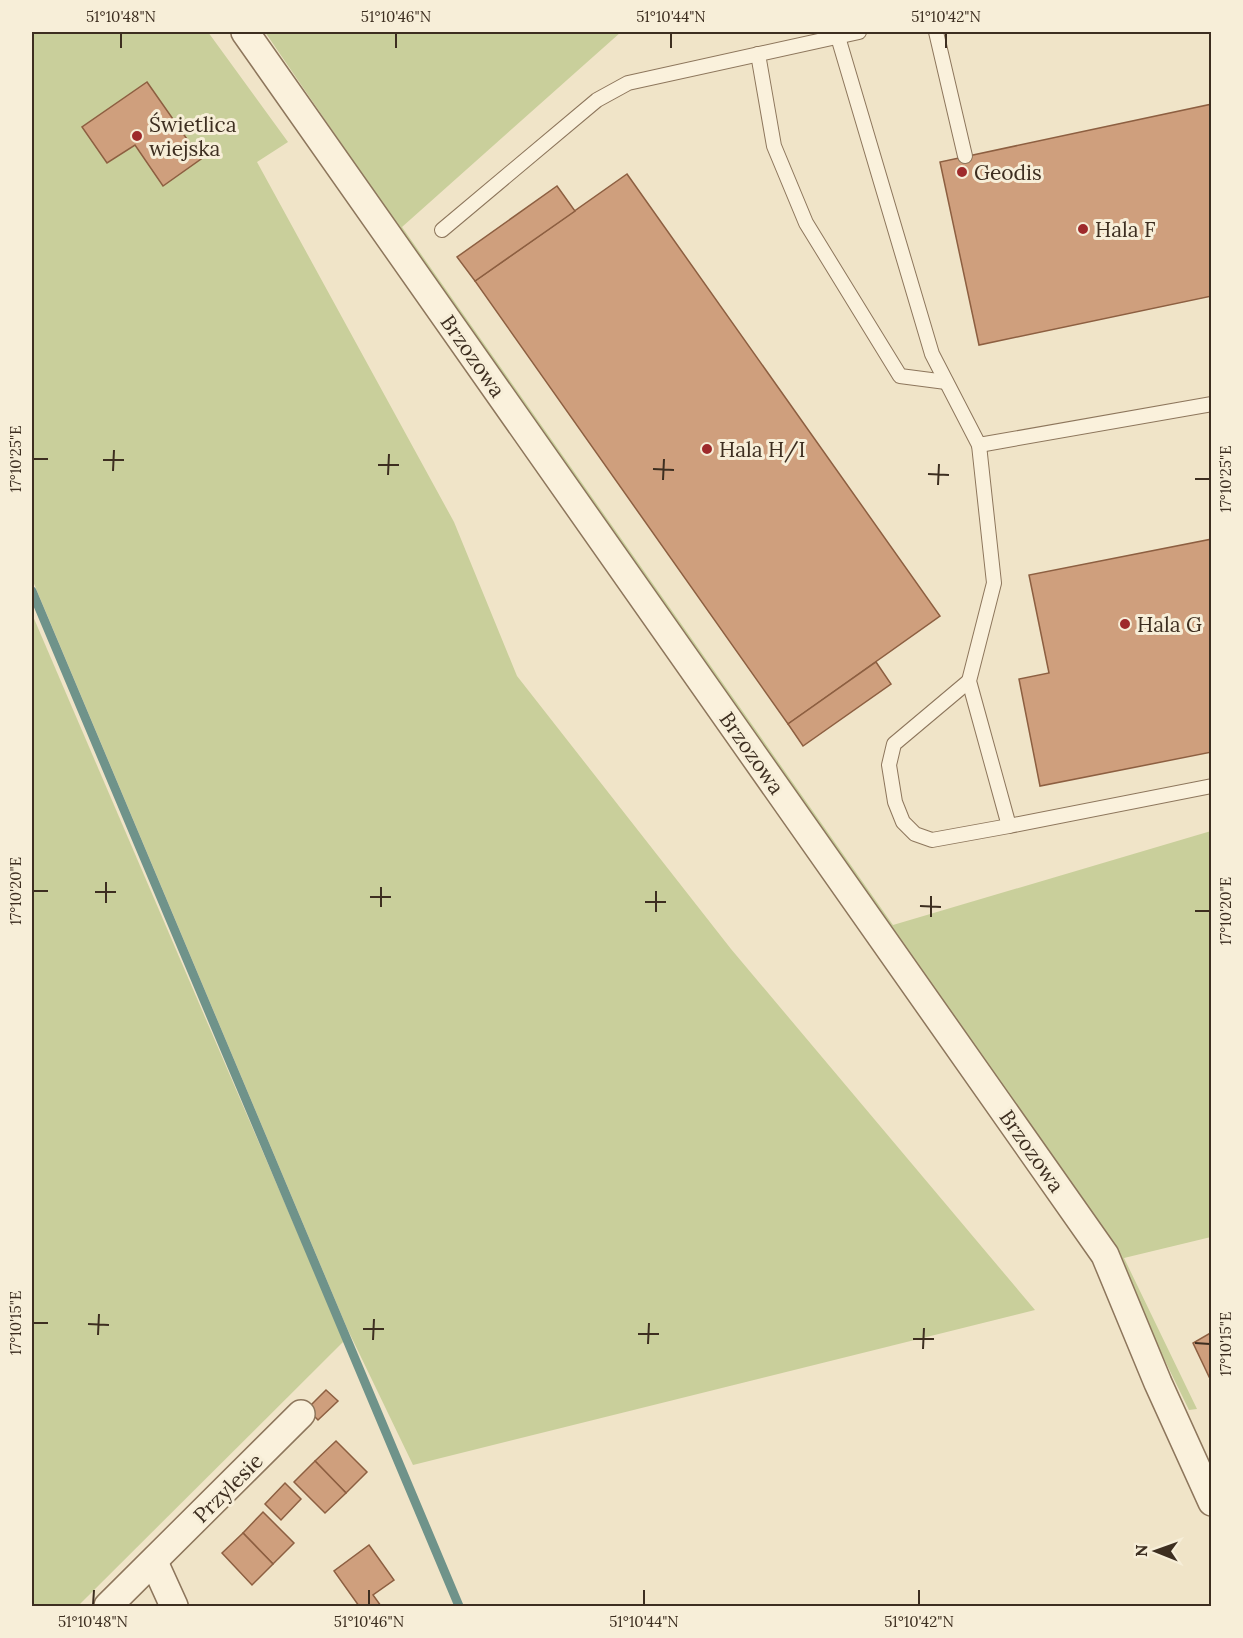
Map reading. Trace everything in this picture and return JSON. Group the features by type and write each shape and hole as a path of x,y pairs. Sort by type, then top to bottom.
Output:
{"street":[{"name":"Brzozowa","path":"245,32 1105,1255 1158,1383 1201,1449 1212,1502"},
{"name":"Przylesie","path":"108,1606 301,1414"},
{"path":"154,1562 174,1606"}],"lane":[{"path":"442,230 607,94 628,83 859,32"},
{"path":"936,32 965,156"},
{"path":"838,37 932,354 979,445 994,583 969,681 1009,826"},
{"path":"758,54 774,146 806,223 900,376 946,382"},
{"path":"979,445 1212,404"},
{"path":"969,681 894,744 890,765 895,802 903,822 915,834 932,840 1212,786"}],"green space":[{"path":"32,32 208,32 288,142 257,162 454,522 517,676 731,949 1035,1310 413,1465 347,1328 32,579"},
{"path":"265,32 621,32 402,227 893,925 1211,831 1211,1237 1124,1258 1197,1409 1189,1410 1113,1254 656,593 494,367"},
{"path":"32,614 344,1341 78,1606 32,1606"}],"building":[{"name":"Świetlica wiejska","path":"147,82 201,159 163,186 135,145 107,163 82,127"},
{"name":"Hala F","path":"1212,104 1212,296 979,345 940,162"},
{"name":"Hala H/I","path":"627,174 940,616 788,724 475,281"},
{"path":"557,186 575,211 475,281 457,257"},
{"name":"Hala G","path":"1212,539 1212,752 1040,786 1019,679 1049,673 1029,575"},
{"path":"876,662 891,684 803,746 788,724"},
{"path":"1212,1332 1212,1383 1193,1343"},
{"path":"326,1390 338,1401 318,1420 307,1409"},
{"path":"336,1441 367,1472 346,1493 315,1461"},
{"path":"315,1461 346,1493 325,1513 294,1482"},
{"path":"285,1483 301,1499 281,1520 265,1504"},
{"path":"263,1512 294,1543 273,1564 243,1533"},
{"path":"243,1533 273,1564 252,1585 222,1553"},
{"path":"369,1545 394,1580 373,1595 381,1606 359,1606 334,1571"}],"waterway":[{"path":"32,591 459,1606"}],"place":[{"name":"Świetlica wiejska","path":"137,136"},
{"name":"Geodis","path":"962,172"},
{"name":"Hala F","path":"1083,229"},
{"name":"Hala H/I","path":"707,449"},
{"name":"Hala G","path":"1125,624"}]}
